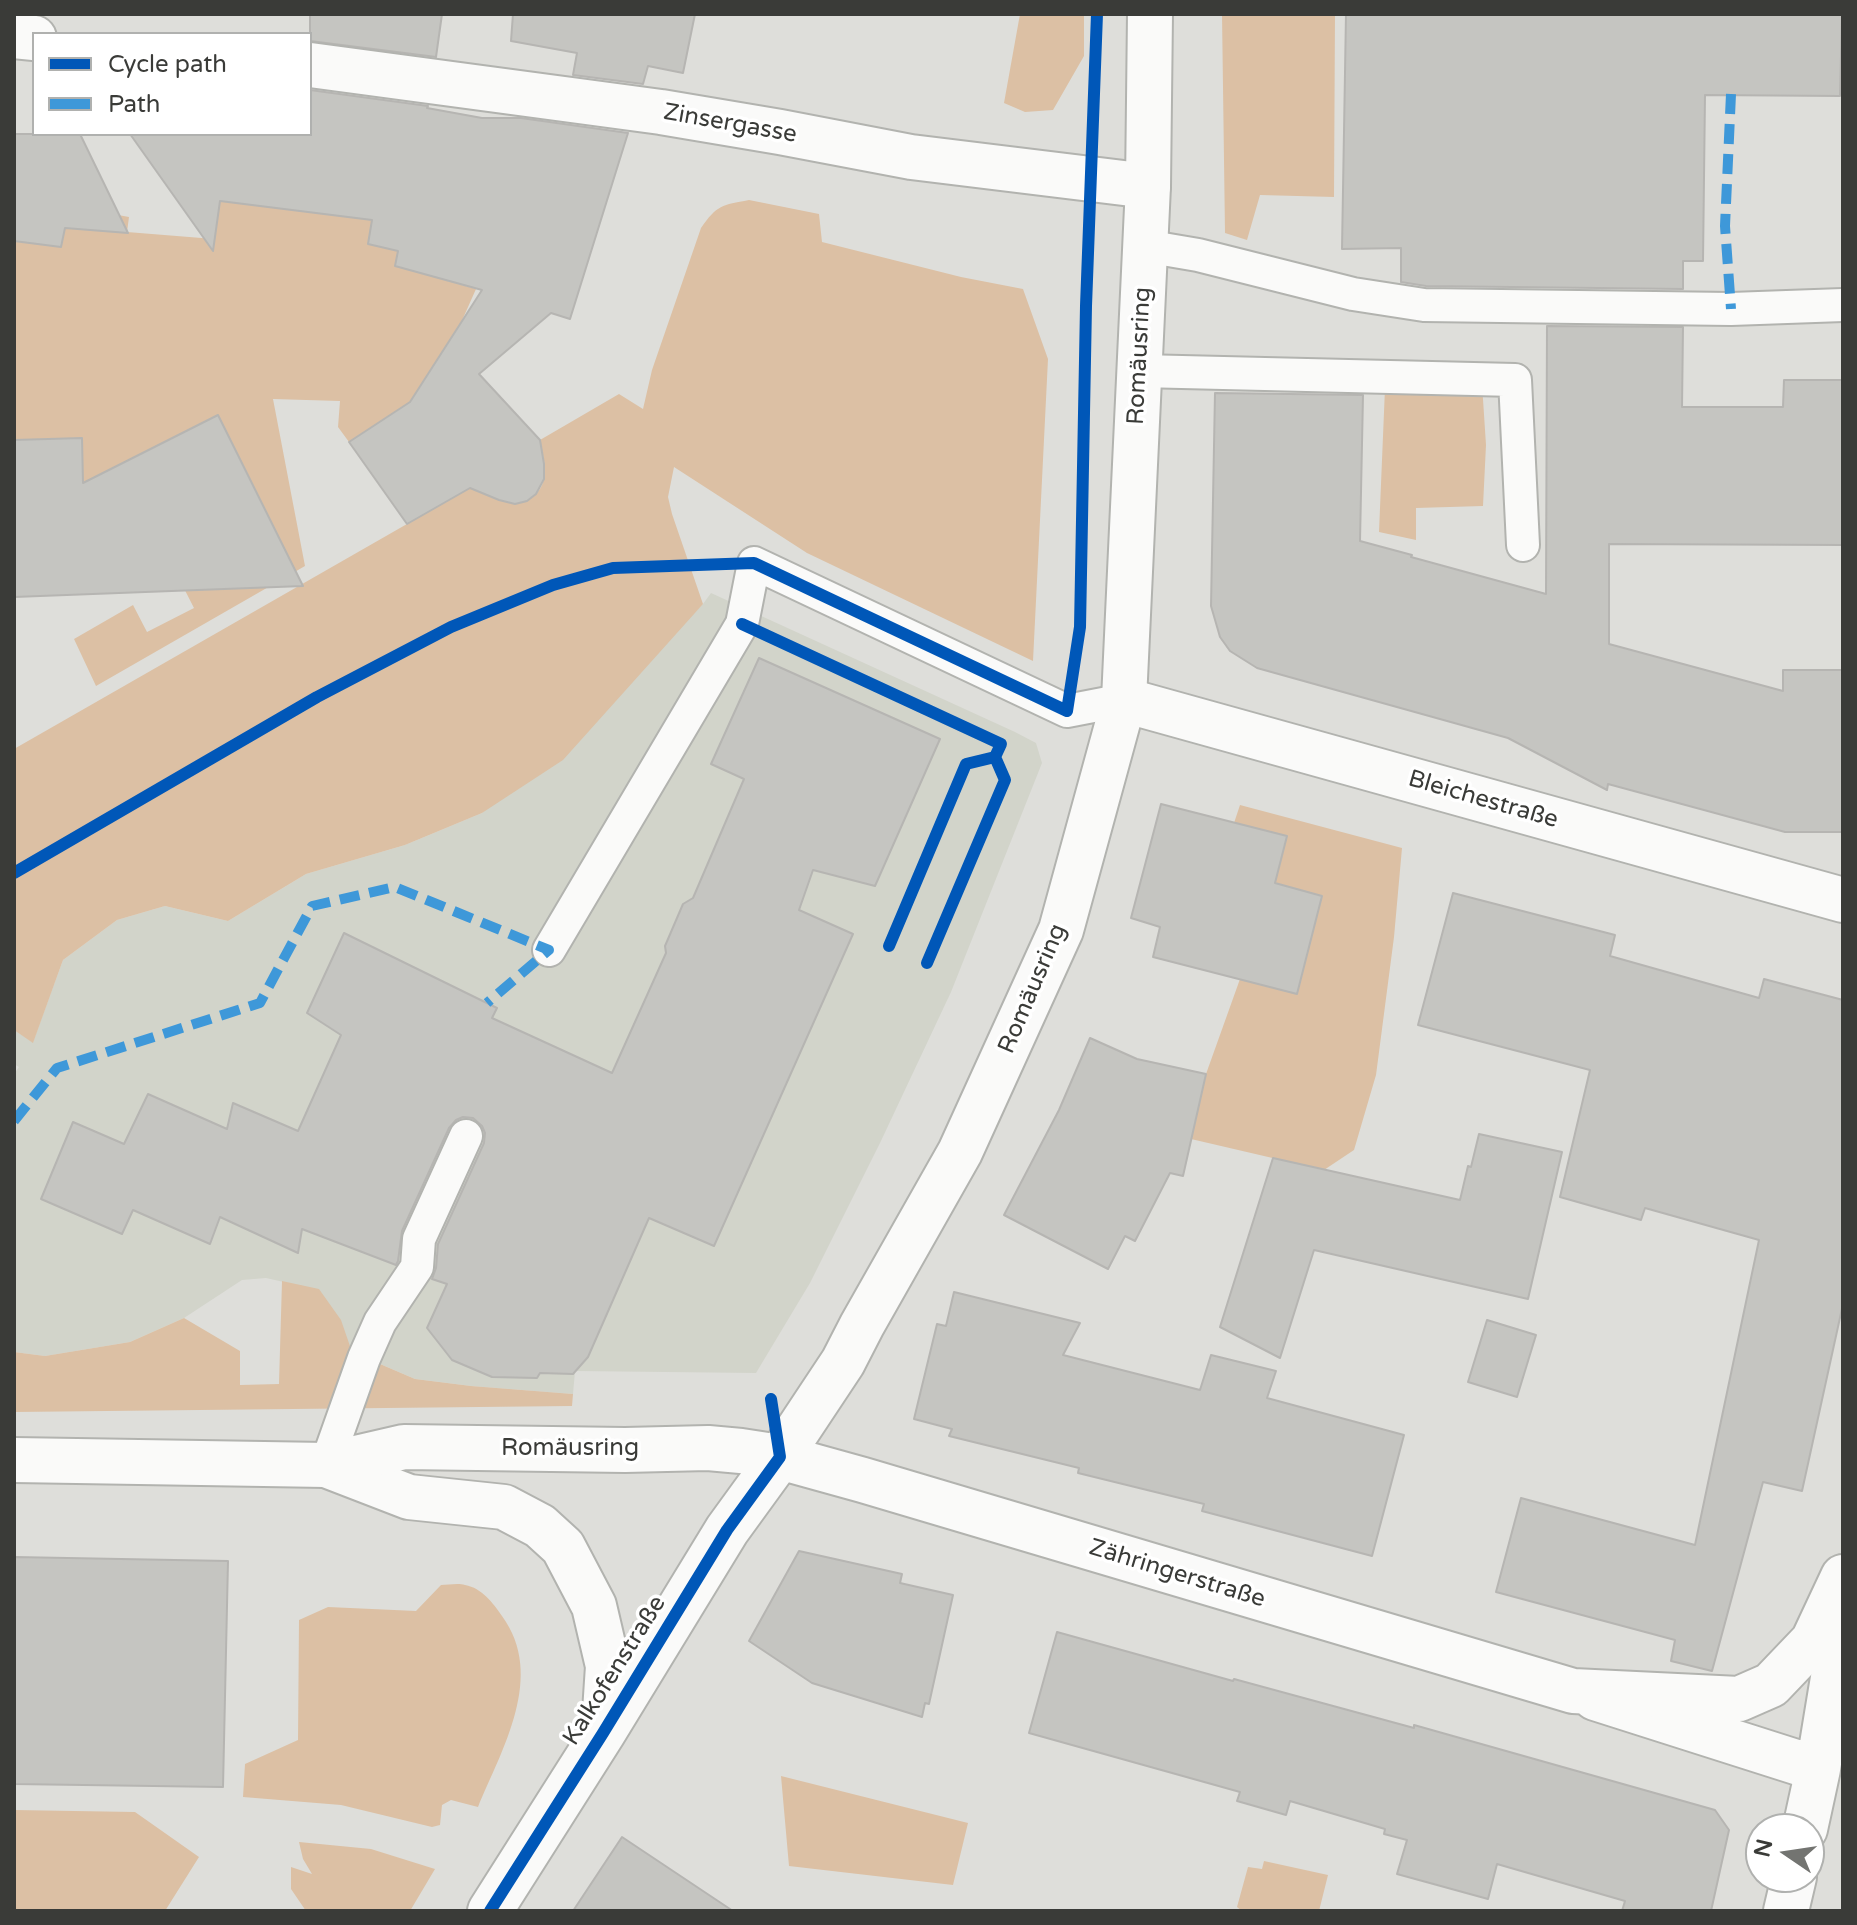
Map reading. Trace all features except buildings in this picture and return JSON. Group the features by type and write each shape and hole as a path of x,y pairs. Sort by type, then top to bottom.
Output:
{"main road":[{"name":"Romäusring","path":"14,1460 326,1465 404,1447 708,1448 780,1457 843,1362 967,1138 1061,930 1124,700 1148,186 1150,14"},
{"name":"Zinsergasse","path":"312,65 661,112 911,157 1148,186"},
{"name":"Bleichestraße","path":"1124,700 1843,900"},
{"name":"Zähringerstraße","path":"780,1457 1573,1691 1830,1771"},
{"name":"Kalkofenstraße","path":"490,1911 727,1530 780,1457"},
{"name":"Romäusring","path":"326,1465 409,1497 504,1507 540,1526 563,1547 594,1606 608,1666 603,1733"},
{"name":"Zähringerstraße","path":"1573,1691 1739,1699 1771,1685 1813,1641 1843,1577"},
{"path":"1812,1813 1830,1771 1843,1617"}],"lane":[{"path":"1145,246 1198,255 1353,294 1424,305 1716,309 1843,305"},
{"path":"1140,371 1515,380 1523,545"},
{"path":"549,950 742,624 754,563 1067,711 1124,700"},
{"path":"326,1465 364,1358 380,1322 417,1267 419,1239 466,1136"}],"shaded area":[{"path":"1020,14 1084,14 1084,56 1053,110 1025,112 1004,103"},
{"path":"1222,14 1335,14 1334,197 1260,195 1247,240 1225,233"},
{"path":"749,200 819,214 822,242 961,277 1023,289 1048,359 1033,661 807,553 674,467 668,497 703,604 563,760 482,813 405,845 306,874 228,921 165,906 117,920 63,960 33,1043 14,1030 14,749 407,524 467,477 483,492 503,501 520,502 535,495 545,474 540,440 619,394 643,409 652,370 701,228 721,207"},
{"path":"220,201 372,220 368,244 398,251 396,266 476,289 460,325 411,402 349,442 338,427 340,401 273,399 305,566 96,686 74,639 133,605 147,632 194,608 170,561 257,494 218,415 114,467 83,491 82,438 14,440 14,241 61,247 69,206 129,217 127,232 214,239"},
{"path":"1482,384 1486,445 1483,506 1416,508 1416,540 1379,532 1385,388"},
{"path":"711,593 1015,732 1036,743 1042,763 951,992 810,1283 756,1373 575,1371 573,1394 415,1379 352,1352 319,1290 266,1278 242,1280 184,1318 130,1342 45,1356 14,1352 14,1074 19,1067 14,1064 14,1030 33,1042 63,960 117,920 165,906 228,921 306,874 405,845 482,813"},
{"path":"1240,805 1402,848 1376,1075 1354,1150 1324,1170 1191,1139 1206,1074 1240,979 1322,896 1275,883 1287,836 1234,823"},
{"path":"282,1281 319,1289 341,1320 352,1352 415,1379 573,1394 572,1406 14,1412 14,1352 45,1356 130,1342 184,1318 240,1351 240,1385 279,1384"},
{"path":"441,1585 465,1585 477,1589 486,1597 515,1639 520,1663 516,1712 478,1807 451,1800 442,1805 440,1825 432,1827 341,1805 243,1797 245,1764 298,1740 299,1620 328,1607 416,1611"},
{"path":"781,1776 968,1823 953,1885 789,1866"},
{"path":"14,1810 135,1812 199,1857 165,1911 14,1911"},
{"path":"299,1842 371,1849 435,1869 410,1911 306,1911 291,1889 291,1867 312,1874 303,1859"},
{"path":"1264,1861 1328,1875 1319,1911 1242,1911 1237,1907 1248,1867 1262,1869"}],"marked path":[{"path":"1731,94 1725,226 1731,309"},
{"path":"14,1121 57,1068 260,1003 312,906 395,887 549,950 487,1003"}],"cycle path":[{"path":"14,873 317,697 451,627 553,585 613,568 754,563 1067,711 1080,627 1086,306 1097,14"},
{"path":"742,624 1001,744 995,757 1005,780 927,963"},
{"path":"889,946 966,764 995,757"},
{"path":"490,1911 727,1530 780,1457 771,1399"}]}
